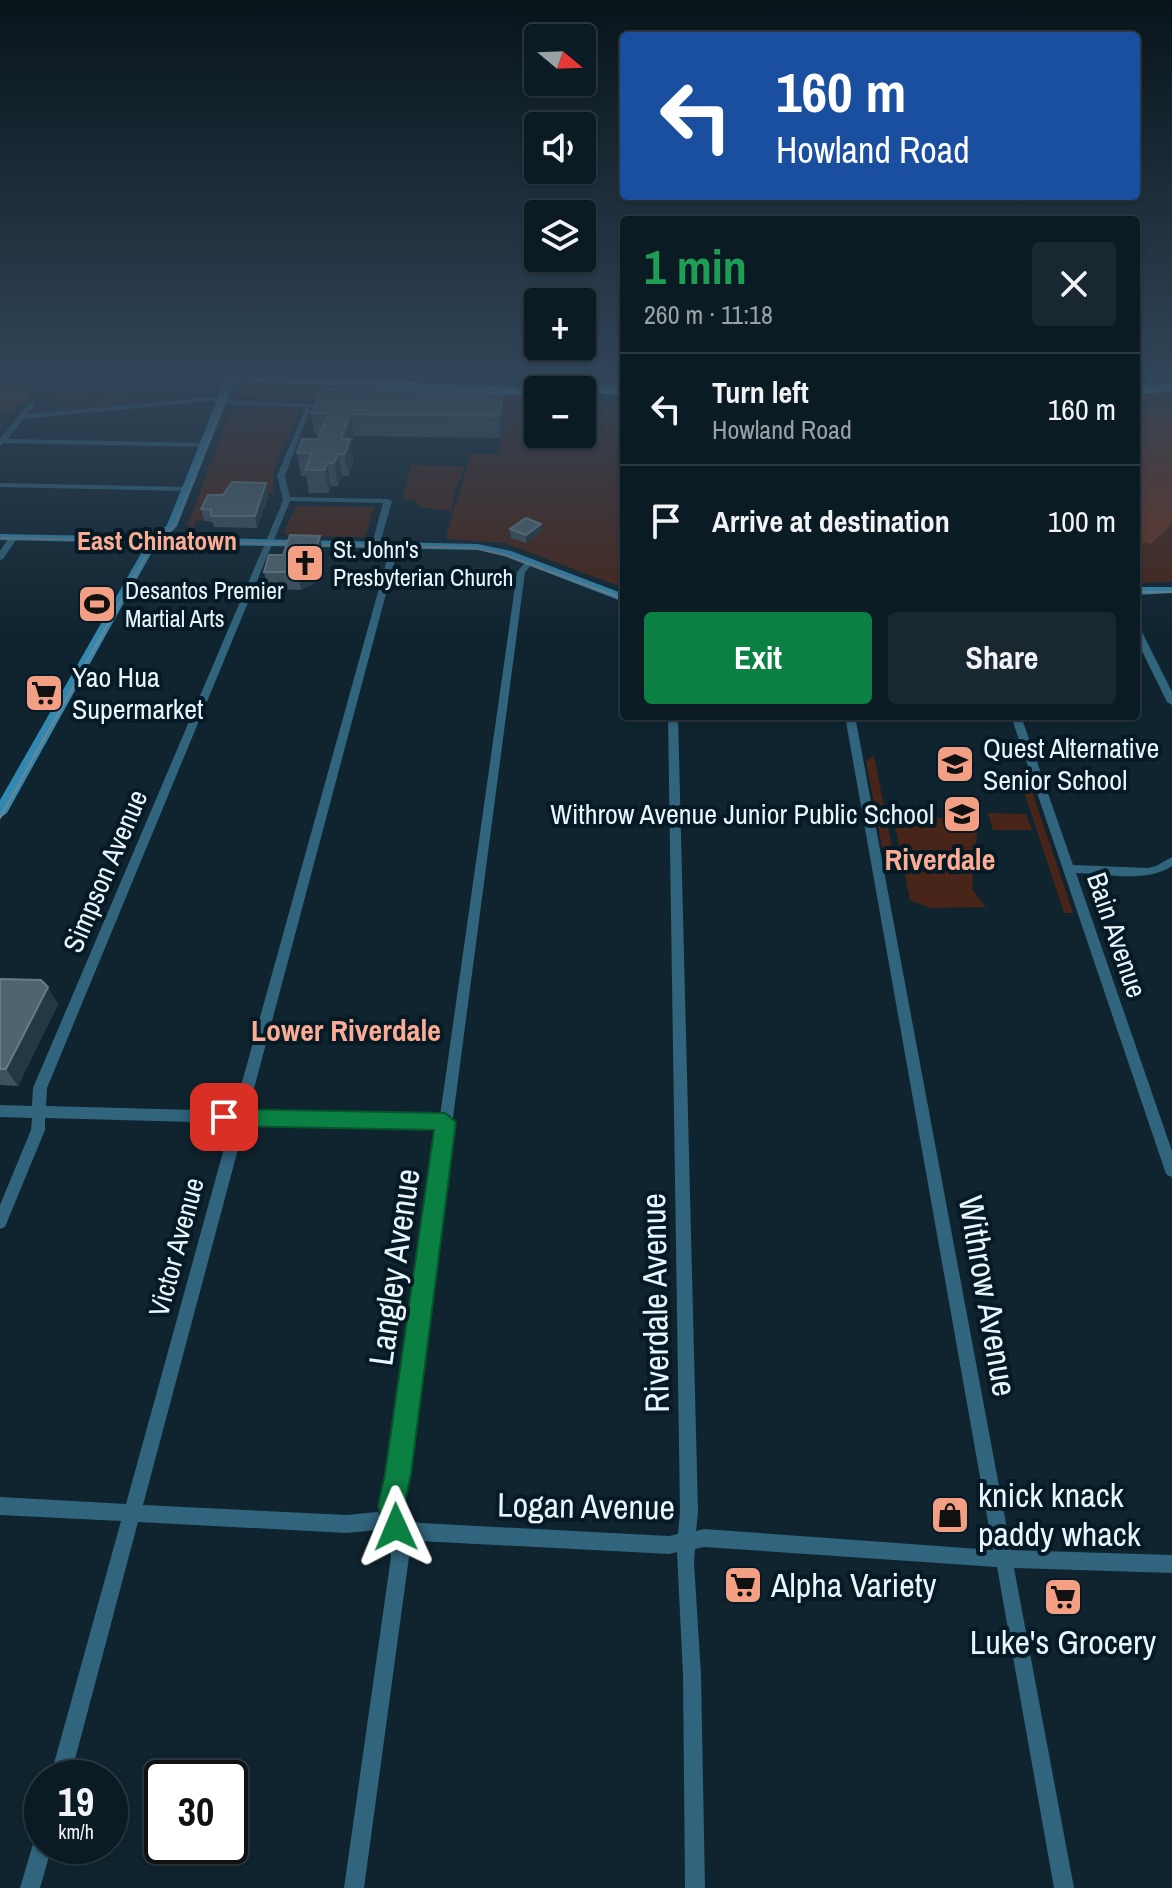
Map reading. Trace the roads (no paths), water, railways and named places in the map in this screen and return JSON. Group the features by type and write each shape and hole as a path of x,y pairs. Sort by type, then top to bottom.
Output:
{"main road":[{"path":"0,813 5,794 148,548 172,526 198,462"},
{"path":"0,537 478,547 530,562 620,596"},
{"path":"1140,591 1172,590"}],"street":[{"path":"287,462 281,476 287,499 388,501 376,544"},
{"path":"0,485 187,489"},
{"name":"Simpson Avenue","path":"0,1222 38,1130 40,1088 287,499"},
{"path":"0,557 14,537"},
{"name":"Victor Avenue","path":"65,1760 395,545"},
{"name":"Langley Avenue","path":"354,1888 400,1557 391,1506 398,1474 521,572 530,562"},
{"path":"1140,638 1172,702"},
{"name":"Riverdale Avenue","path":"673,720 688,1539 685,1562 691,1643 695,1888"},
{"name":"Withrow Avenue","path":"851,720 1064,1888"},
{"name":"Bain Avenue","path":"1017,720 1172,1171"},
{"path":"1069,869 1148,872 1172,861"},
{"path":"0,1111 445,1122"},
{"name":"Logan Avenue","path":"0,1506 347,1524 377,1521 420,1532 669,1545 688,1539 1003,1559 1172,1564"},
{"path":"30,1888 37,1864"}],"tram line":[{"path":"159,541 176,523 200,462"},
{"path":"0,538 159,541"},
{"path":"0,818 147,554 159,541"},
{"path":"159,541 475,548 505,555 620,598"},
{"path":"1140,592 1172,592"}],"place":[{"name":"St. John's Presbyterian Church","path":"305,563"},
{"name":"Desantos Premier Martial Arts","path":"97,604"},
{"name":"Yao Hua Supermarket","path":"44,693"},
{"name":"Quest Alternative Senior School","path":"955,764"},
{"name":"Withrow Avenue Junior Public School","path":"962,814"},
{"name":"knick knack paddy whack","path":"950,1515"},
{"name":"Alpha Variety","path":"743,1585"},
{"name":"Luke's Grocery","path":"1063,1597"}],"district":[{"name":"East Chinatown","path":"157,540"},
{"name":"Riverdale","path":"940,859"},
{"name":"Lower Riverdale","path":"346,1030"}]}
